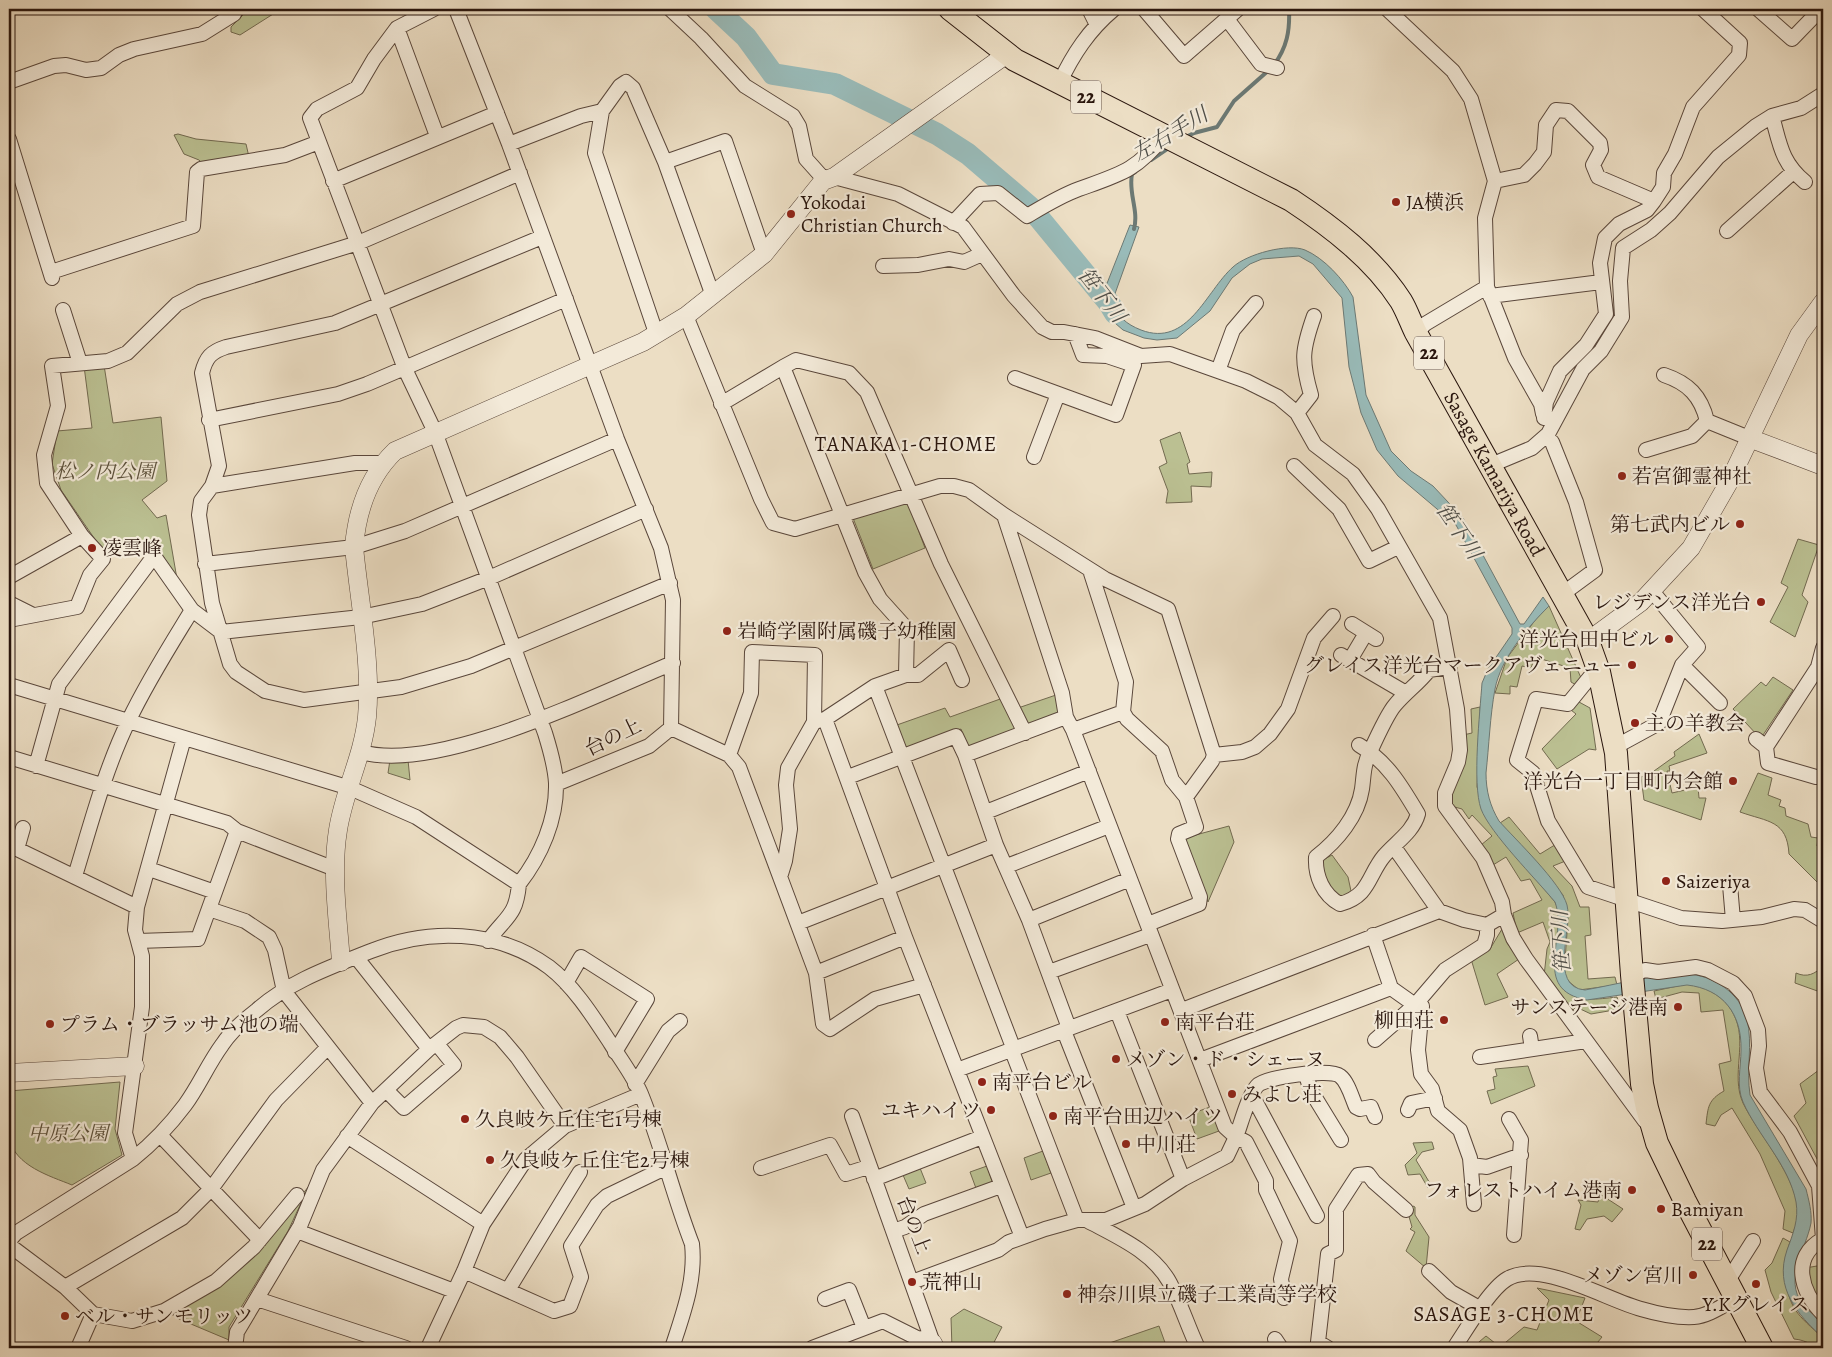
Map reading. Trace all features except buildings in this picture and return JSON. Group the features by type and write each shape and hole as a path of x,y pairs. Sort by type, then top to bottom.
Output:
{"main road":[{"name":"Sasage Kamariya Road","path":"950,9 1006,54 1059,84 1173,138 1291,200 1319,218 1366,258 1401,301 1416,333 1588,641 1599,672 1615,746 1632,975"},
{"name":"22","path":"1632,975 1642,1084 1656,1137 1685,1201 1762,1348"}],"street":[{"path":"9,82 54,66 66,65 86,70 101,68 119,55 134,48 202,34 234,14 236,9"},
{"path":"456,9 520,173 617,439 661,548 673,600 671,728"},
{"path":"670,9 702,38 745,86 793,116 799,126 806,159 823,178 834,177 898,194 963,227 1014,296 1042,327 1052,332 1095,338 1141,356 1170,354 1246,381 1278,397 1297,413 1315,445 1353,474 1378,509 1440,618 1457,710 1460,750 1458,762 1445,793 1445,806 1483,858 1502,902 1504,915 1513,938 1656,1137"},
{"path":"1089,9 1096,23"},
{"path":"1059,84 1078,48 1096,23 1114,9"},
{"path":"1144,9 1184,56 1238,9"},
{"path":"1387,9 1453,71 1471,99 1495,181 1485,218 1488,292 1515,358 1541,404 1548,430 1576,502 1596,570 1561,595"},
{"path":"1548,430 1546,402 1560,371 1586,344 1606,314 1600,263 1605,238 1619,224 1647,210 1654,201 1663,187 1664,173 1675,154 1693,107 1739,55 1740,43 1703,9"},
{"path":"1758,9 1792,39 1821,9"},
{"path":"425,11 397,28 357,88 317,108 310,118 405,369 436,432 464,506 541,718 554,765 556,784 551,817 543,846 532,867 519,884 517,904 488,941"},
{"path":"1227,19 1261,64 1271,67"},
{"path":"397,28 437,136"},
{"path":"386,1090 404,1108 454,1065 348,960 336,869 338,830 366,730 368,693 354,547 359,510 370,484 383,463 395,451 589,364 643,342 686,316 764,254 823,181 834,177 1006,54"},
{"path":"656,333 595,153 602,111 620,86 626,82 631,84 664,162 713,296"},
{"path":"1491,465 1532,448 1548,430 1583,369 1602,351 1622,317 1620,282 1624,248 1651,230 1670,213 1718,157 1756,126 1772,116 1801,108 1812,102 1823,92"},
{"path":"1495,181 1524,175 1544,152 1546,111 1552,101"},
{"path":"1546,125 1556,110 1568,111 1600,143 1601,150 1593,166 1598,177 1654,201"},
{"path":"509,144 582,116 602,111"},
{"path":"333,181 437,136 497,113"},
{"path":"1772,116 1784,160 1792,172 1805,182"},
{"path":"953,223 980,194 998,193 1027,216 1043,205 1078,189 1119,175 1173,138"},
{"path":"9,139 52,275 193,226 197,172 201,169 285,154 319,142"},
{"path":"664,162 725,141 764,254"},
{"path":"1727,231 1792,172"},
{"path":"9,620 77,607 90,575 103,559 82,536 46,484 44,455 58,406 52,366 108,361 127,352 177,304 200,292 358,243 520,173"},
{"path":"542,237 335,324 214,351 205,359 202,373 209,420 219,466 212,486 202,501 198,515 212,603 227,654 236,672 265,691 304,700 368,693 426,681 471,666 670,583"},
{"path":"883,266 918,265 949,259 964,262 982,254"},
{"path":"1416,333 1425,324 1488,292 1602,282"},
{"path":"209,420 338,394 405,369 566,299"},
{"path":"1588,641 1641,602 1691,548 1729,482 1799,335 1823,302"},
{"path":"1218,371 1233,330 1256,304"},
{"path":"63,310 80,363"},
{"path":"686,316 721,404 773,523 795,530 940,486 954,486 969,490 1004,516 1090,570 1149,602 1168,609 1214,755 1212,761 1186,797"},
{"path":"1297,413 1311,395 1304,370 1303,345 1314,316"},
{"path":"1015,378 1116,414 1134,365 1107,356 1083,355 1075,334"},
{"path":"721,404 796,360 849,373 860,382 867,392 913,495 940,564 1025,733"},
{"path":"783,367 865,572 880,599 894,612 907,629 906,676"},
{"path":"1664,375 1680,380 1702,402 1707,420"},
{"path":"1034,457 1058,394"},
{"path":"1707,420 1823,466"},
{"path":"1646,450 1692,436 1707,420"},
{"path":"205,564 354,547 405,531 617,439"},
{"path":"212,486 355,463 383,463"},
{"path":"1294,466 1339,509 1369,561 1398,547"},
{"path":"36,766 54,699 60,684 154,556 192,610 221,632 361,617 422,604 489,578 646,509"},
{"path":"1004,516 1062,693 1066,717 1089,771 1172,990 1182,1010 1224,1127 1246,1142 1266,1181 1266,1190 1290,1241 1281,1279 1284,1298"},
{"path":"9,577 82,536"},
{"path":"1049,972 1149,930 1199,904 1200,897 1178,839 1179,834 1196,827 1186,797 1172,780 1162,752 1138,726 1127,719 1123,712 1126,682 1090,570"},
{"path":"1615,746 1659,723 1682,665 1698,647 1652,591"},
{"path":"9,602 33,615"},
{"path":"75,876 104,784 128,720 192,610"},
{"path":"1214,755 1242,752 1255,747 1270,734 1288,709 1314,638 1333,616"},
{"path":"1352,624 1371,636 1346,657 1406,694"},
{"path":"1816,777 1768,763 1761,743 1818,667 1823,648"},
{"path":"781,874 790,828 786,785 788,768 820,720 875,686 906,676 918,676 949,650 962,680"},
{"path":"728,755 750,693 752,652 815,655 820,720 848,777 905,937 1022,1237"},
{"path":"361,752 378,757 404,757 478,741 541,718 673,663"},
{"path":"1682,665 1720,703"},
{"path":"1365,748 1379,758 1400,784 1418,814 1416,823 1383,858 1369,884 1349,902 1340,904 1331,899 1324,890 1316,869 1316,857 1333,844 1344,829 1362,790 1365,748 1394,707 1406,694 1416,687 1429,670 1448,668"},
{"path":"1599,672 1590,677 1568,704 1536,698 1517,760 1533,773 1548,821 1588,888 1680,918 1733,920 1762,917 1794,909 1805,910 1823,921"},
{"path":"9,686 128,720 350,788 416,817 519,884"},
{"path":"875,686 1013,1051 1082,1220 1143,1252 1160,1270 1170,1282 1198,1348"},
{"path":"1073,730 1123,712"},
{"path":"966,755 1066,717"},
{"name":"台の上","path":"556,784 649,746 671,728 728,755 739,767 781,874 816,973 824,1024 830,1028 874,999 924,985"},
{"path":"848,777 956,736 966,755 996,845 1007,866 1049,972 1067,1030 1134,1208"},
{"path":"134,1159 125,1133 142,1007 142,956 135,930 136,907 149,869 184,738"},
{"path":"9,757 104,784 227,823 237,830 336,869"},
{"path":"986,812 1089,771"},
{"path":"1007,866 1109,826"},
{"path":"23,828 17,849 136,907"},
{"path":"138,941 198,939 237,830"},
{"path":"798,923 996,845"},
{"path":"1394,847 1439,911 1464,920 1487,925 1504,915"},
{"path":"149,869 215,892"},
{"path":"1029,920 1130,880"},
{"path":"1730,885 1733,920"},
{"path":"209,909 246,920 269,937 275,950 284,991 372,1103"},
{"path":"1182,1010 1372,935 1439,911"},
{"path":"1375,1040 1417,1003 1444,970 1484,945 1488,935 1487,925"},
{"path":"1372,935 1391,988 1422,1006 1418,1050 1422,1074 1432,1089 1438,1112 1460,1130 1471,1165 1474,1204"},
{"path":"9,1241 16,1233 134,1159 160,1136 185,1105 221,1046 234,1030 259,1007 301,979 387,945 428,936 459,936 488,941 526,954 549,967 566,983 591,1014 638,1089 692,1244 694,1261 690,1291 672,1348"},
{"path":"816,973 905,937"},
{"path":"566,983 581,957 647,999 615,1052"},
{"path":"1632,975 1645,970 1658,972 1696,967 1708,970 1733,983 1745,996 1758,1030 1759,1046 1756,1068 1760,1092 1790,1132 1819,1186 1823,1239 1813,1244 1807,1254 1802,1284 1810,1302 1823,1314"},
{"path":"1200,1060 1391,988"},
{"path":"957,1070 1013,1051 1172,990"},
{"path":"1117,1011 1184,1179"},
{"path":"428,1348 464,1271 483,1224 526,1159 565,1126 638,1089 668,1031 680,1021"},
{"path":"235,1348 237,1332 297,1231 318,1178 347,1136 372,1103 433,1046 463,1025 484,1027 500,1037 517,1057 565,1126"},
{"path":"1480,1057 1531,1042 1586,1041"},
{"path":"65,1287 182,1218 211,1189 276,1100 327,1048"},
{"path":"9,1073 134,1066"},
{"path":"912,1282 998,1250 1008,1242 1022,1237 1082,1220 1106,1220 1145,1204 1184,1179 1226,1156 1252,1095 1257,1086 1268,1080 1318,1072 1332,1073 1339,1076 1356,1107 1360,1109 1371,1107 1375,1117"},
{"path":"1306,1075 1312,1091 1341,1140"},
{"path":"1252,1095 1317,1216"},
{"path":"1408,1110 1411,1103 1435,1098"},
{"name":"台の上","path":"852,1116 933,1342"},
{"path":"1509,1120 1521,1140 1514,1235"},
{"path":"160,1136 260,1240"},
{"path":"347,1136 483,1224"},
{"path":"761,1168 830,1145 846,1174 871,1173 982,1137"},
{"path":"1471,1165 1487,1167 1521,1156"},
{"path":"464,1271 554,1311 570,1306 581,1277 571,1246 597,1205 607,1196 665,1168"},
{"path":"508,1290 580,1172"},
{"path":"1328,1348 1318,1342 1328,1254 1336,1250 1336,1209 1358,1175 1368,1174 1374,1182 1406,1210"},
{"path":"894,1231 905,1227 924,1214 1001,1186"},
{"path":"9,1245 65,1287 93,1314 132,1321 164,1311 216,1281 260,1240 297,1195"},
{"path":"297,1231 454,1291"},
{"path":"1454,1348 1481,1309 1505,1280 1522,1274 1553,1278 1584,1286 1641,1309 1675,1316 1704,1316 1731,1290 1754,1241"},
{"path":"1429,1271 1451,1292 1481,1309"},
{"path":"825,1299 849,1290 864,1328"},
{"path":"257,1299 406,1348"},
{"path":"78,1348 93,1314"},
{"path":"812,1348 883,1321 919,1339 933,1342"}],"green space":[{"path":"249,9 281,9 240,35 231,32 231,27"},
{"path":"178,134 196,139 246,144 249,157 206,167 199,160 184,154 174,135"},
{"name":"松ノ内公園","path":"104,365 113,423 161,417 167,481 142,500 157,518 166,515 177,579 158,548 137,543 103,551 61,490 52,464 57,431 92,428 84,366"},
{"path":"1180,432 1190,462 1187,464 1189,474 1212,472 1211,487 1191,486 1192,502 1166,503 1168,491 1159,467 1167,463 1160,440"},
{"path":"908,502 925,548 873,569 853,518"},
{"path":"1798,539 1819,545 1802,595 1808,602 1795,637 1770,622 1788,587 1781,583"},
{"path":"1549,606 1582,680 1578,686 1571,682 1570,668 1535,657 1531,668 1522,666 1517,687 1510,686 1510,694 1495,693 1507,658 1536,619"},
{"path":"1773,677 1793,690 1763,735 1758,736 1733,709 1761,682 1766,686"},
{"path":"1056,695 1060,713 1026,725 1018,708"},
{"path":"1003,698 1018,728 968,748 961,729 904,750 894,726 945,708 950,717"},
{"path":"1579,702 1590,708 1596,750 1589,749 1557,769 1542,749 1576,714 1571,710"},
{"path":"1480,707 1477,787 1496,831 1555,902 1559,912 1563,989 1582,998 1617,997 1620,1009 1591,1014 1576,1007 1570,1013 1544,976 1547,949 1550,942 1543,922 1517,933 1513,913 1542,900 1530,879 1521,881 1506,857 1493,865 1481,845 1492,836 1472,815 1469,819 1462,809 1451,806 1449,794 1463,735 1472,733 1471,709"},
{"path":"1699,734 1707,753 1669,766 1670,771 1667,771 1672,793 1698,787 1699,798 1706,798 1701,820 1644,800 1641,777 1654,773 1654,771 1675,756 1674,752"},
{"path":"390,760 408,760 410,780 388,773"},
{"path":"1758,773 1772,778 1768,795 1781,800 1779,806 1785,808 1786,816 1808,824 1811,837 1818,838 1817,846 1823,848 1823,888 1789,854 1784,834 1780,828 1767,821 1740,812"},
{"path":"1509,817 1540,854 1558,843 1568,860 1553,866 1572,886 1580,907 1589,907 1591,935 1585,936 1588,979 1615,977 1617,985 1579,990 1567,980 1564,974 1568,919 1563,895 1500,823"},
{"path":"1229,826 1234,842 1208,902 1185,842 1188,837"},
{"path":"1332,855 1348,877 1351,891 1343,897 1332,894 1319,862"},
{"path":"1505,924 1507,943 1519,959 1497,974 1508,997 1485,1005 1471,959 1490,949"},
{"path":"1823,966 1823,993 1795,983 1796,973 1811,974"},
{"path":"1687,984 1701,987 1714,993 1724,1001 1733,1013 1737,1024 1740,1047 1738,1069 1739,1092 1743,1103 1792,1186 1797,1200 1798,1214 1793,1233 1783,1229 1785,1211 1760,1154 1732,1108 1721,1115 1715,1126 1706,1124 1710,1104 1724,1091 1719,1064 1731,1061 1723,1010 1701,1012 1699,993 1682,992 1656,999 1654,991"},
{"path":"1528,1066 1535,1086 1491,1104 1487,1091 1495,1089 1493,1077 1497,1076 1495,1069"},
{"path":"1823,1067 1823,1170 1794,1116 1806,1103 1800,1084"},
{"name":"中原公園","path":"120,1082 115,1129 122,1155 72,1185 34,1169 18,1156 9,1138 9,1091"},
{"path":"1210,1107 1219,1131 1197,1139 1188,1115"},
{"path":"1432,1142 1434,1149 1422,1152 1416,1160 1431,1185 1428,1188 1420,1174 1408,1175 1405,1165 1417,1153 1413,1143"},
{"path":"1043,1151 1051,1173 1031,1180 1024,1158"},
{"path":"987,1166 992,1181 989,1186 977,1191 970,1172"},
{"path":"920,1168 926,1183 909,1189 903,1175"},
{"path":"309,1186 288,1231 229,1327 229,1340 179,1319 169,1312 261,1246"},
{"path":"1600,1194 1623,1209 1612,1222 1604,1216 1587,1219 1580,1230 1575,1229 1581,1205 1578,1200 1598,1202"},
{"path":"1413,1206 1415,1207 1415,1215 1429,1237 1426,1268 1406,1251 1415,1232 1410,1229 1412,1227 1408,1213"},
{"path":"1783,1238 1790,1242 1786,1257 1789,1295 1795,1310 1823,1338 1823,1348 1794,1339 1771,1292 1765,1270 1772,1263"},
{"path":"1823,1265 1823,1301 1813,1297 1805,1268"},
{"path":"1537,1288 1585,1298 1576,1321 1602,1337 1593,1348 1472,1348 1486,1336 1500,1347 1524,1327 1537,1330 1549,1300"},
{"path":"964,1309 1002,1327 991,1348 952,1348 951,1318"},
{"path":"1159,1326 1167,1348 1095,1348"}],"water":[{"path":"1130,225 1139,227 1112,302 1120,316 1141,330 1157,333 1171,331 1184,324 1233,267 1239,262 1257,254 1278,249 1298,248 1319,258 1326,264 1339,277 1353,297 1366,395 1391,451 1411,471 1433,486 1463,518 1520,624 1524,624 1543,597 1549,606 1516,644 1498,677 1492,710 1486,773 1488,792 1493,810 1499,821 1547,874 1563,896 1567,905 1568,915 1564,955 1565,968 1567,979 1574,986 1585,990 1650,977 1687,974 1697,975 1716,982 1738,1001 1747,1019 1749,1029 1750,1095 1806,1189 1811,1211 1811,1223 1795,1274 1795,1285 1797,1295 1803,1305 1823,1322 1823,1338 1797,1310 1786,1288 1783,1276 1784,1264 1795,1226 1796,1202 1787,1176 1743,1102 1739,1083 1740,1037 1738,1025 1728,1006 1711,992 1700,987 1687,985 1587,1000 1570,994 1560,985 1555,974 1558,916 1555,902 1514,856 1494,830 1481,809 1478,797 1477,747 1482,683 1488,669 1512,634 1512,628 1456,525 1398,476 1377,450 1361,413 1349,367 1342,298 1313,264 1299,256 1262,259 1250,264 1232,278 1210,311 1177,338 1157,340 1144,338 1123,330 1115,323 1095,293 1099,286 1104,291"}],"waterway":[{"name":"笹下川","path":"716,9 746,37 773,74 835,84 937,134 968,154 1030,207 1109,303 1115,313"},
{"name":"左右手川","path":"1274,65 1282,52 1287,38 1289,9"},
{"name":"左右手川","path":"1186,137 1217,127 1234,101 1269,70"},
{"name":"左右手川","path":"1151,160 1170,147"},
{"name":"左右手川","path":"1134,229 1135,215 1131,181 1132,174 1135,172"}],"place":[{"name":"JA横浜","path":"1396,202"},
{"name":"Yokodai Christian Church","path":"791,214"},
{"name":"若宮御霊神社","path":"1622,476"},
{"name":"第七武内ビル","path":"1740,524"},
{"name":"凌雲峰","path":"92,548"},
{"name":"レジデンス洋光台","path":"1761,602"},
{"name":"岩崎学園附属磯子幼稚園","path":"727,631"},
{"name":"洋光台田中ビル","path":"1669,639"},
{"name":"グレイス洋光台マークアヴェニュー","path":"1632,665"},
{"name":"主の羊教会","path":"1635,723"},
{"name":"洋光台一丁目町内会館","path":"1733,781"},
{"name":"Saizeriya","path":"1666,881"},
{"name":"サンステージ港南","path":"1678,1007"},
{"name":"柳田荘","path":"1444,1020"},
{"name":"南平台荘","path":"1165,1022"},
{"name":"プラム・ブラッサム池の端","path":"50,1024"},
{"name":"メゾン・ド・シェーヌ","path":"1116,1059"},
{"name":"南平台ビル","path":"982,1082"},
{"name":"みよし荘","path":"1232,1094"},
{"name":"ユキハイツ","path":"991,1110"},
{"name":"南平台田辺ハイツ","path":"1053,1116"},
{"name":"久良岐ケ丘住宅1号棟","path":"465,1119"},
{"name":"中川荘","path":"1126,1144"},
{"name":"久良岐ケ丘住宅2号棟","path":"490,1160"},
{"name":"フォレストハイム港南","path":"1632,1190"},
{"name":"Bamiyan","path":"1661,1209"},
{"name":"メゾン宮川","path":"1693,1275"},
{"name":"荒神山","path":"912,1282"},
{"name":"Y.Kグレイス","path":"1756,1284"},
{"name":"神奈川県立磯子工業高等学校","path":"1067,1294"},
{"name":"ベル・サンモリッツ","path":"65,1316"}],"district":[{"name":"TANAKA 1-CHOME","path":"906,444"},
{"name":"SASAGE 3-CHOME","path":"1504,1314"}]}
